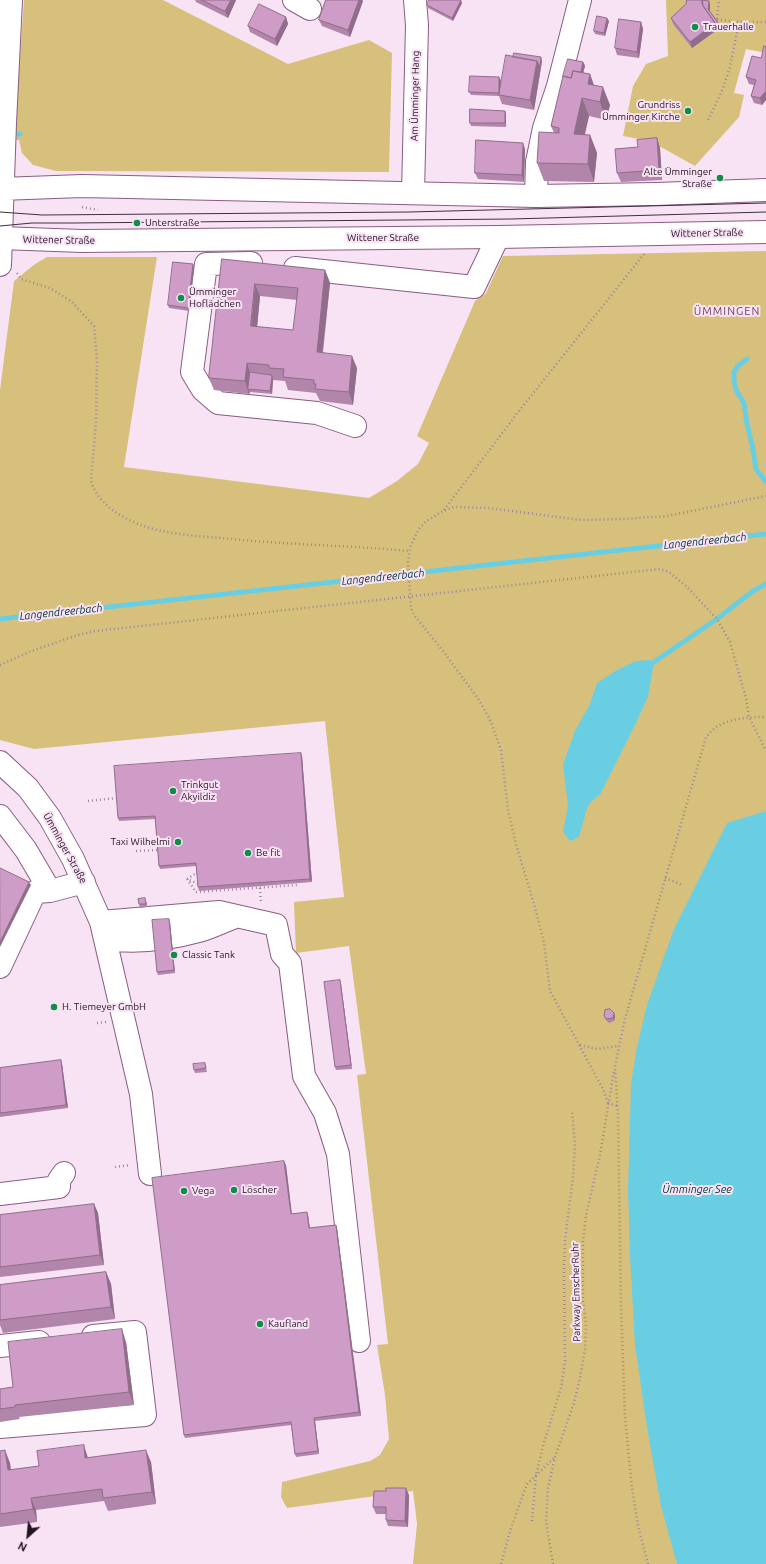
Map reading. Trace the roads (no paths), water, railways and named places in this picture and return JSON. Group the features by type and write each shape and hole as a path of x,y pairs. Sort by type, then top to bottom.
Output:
{"main road":[{"path":"7,268 1,238 11,0"},
{"name":"Am Ümminger Hang","path":"413,193 417,25 415,0"},
{"path":"536,196 537,162 544,128 558,86 580,0"},
{"path":"2,189 82,186 536,196 766,190"},
{"name":"Wittener Straße","path":"1,238 89,241 498,237 766,232"},
{"path":"355,426 317,413 218,403 203,390 192,372 206,264 255,263 280,269 474,287 498,237"},
{"name":"Ümminger Straße","path":"0,762 19,779 39,803 62,839 104,926 141,1094 150,1174"},
{"path":"0,816 26,850 50,891"},
{"path":"0,967 35,892 50,891 84,882"},
{"path":"104,926 219,912 276,925 282,954 290,963 304,1076 325,1113 338,1154 359,1341"},
{"path":"104,926 154,939 200,931 236,916"},
{"path":"0,1194 59,1187 58,1180 64,1174"},
{"path":"0,1346 135,1332 145,1415 0,1427"}],"water":[{"path":"649,660 654,662 648,697 601,793 588,805 579,837 570,841 563,832 568,806 563,764 575,731 589,706 597,683 617,670 636,661"},
{"name":"Ümminger See","path":"766,811 766,1564 677,1564 661,1506 647,1427 635,1345 628,1190 631,1084 637,1047 647,1005 674,929 727,823"}],"waterway":[{"path":"10,134 20,134"},
{"path":"747,359 738,366 734,372 734,381 736,390 744,403 756,469 766,482"},
{"name":"Langendreerbach","path":"0,619 766,534"},
{"path":"654,662 717,619 753,591 766,584"}],"tram line":[{"path":"0,212 42,215 409,212 766,203"},
{"path":"0,226 32,223 511,219 766,212"}],"place":[{"name":"Trauerhalle","path":"695,27"},
{"name":"Grundriss Ümminger Kirche","path":"688,111"},
{"name":"Alte Ümminger Straße","path":"720,178"},
{"name":"Unterstraße","path":"137,223"},
{"name":"Ümminger Hoflädchen","path":"181,298"},
{"name":"Trinkgut Akyildiz","path":"173,791"},
{"name":"Taxi Wilhelmi","path":"178,842"},
{"name":"Be fit","path":"248,853"},
{"name":"Classic Tank","path":"174,955"},
{"name":"H. Tiemeyer GmbH","path":"54,1007"},
{"name":"Löscher","path":"234,1190"},
{"name":"Vega","path":"184,1191"},
{"name":"Kaufland","path":"260,1324"}],"district":[{"name":"ÜMMINGEN","path":"727,311"}]}
